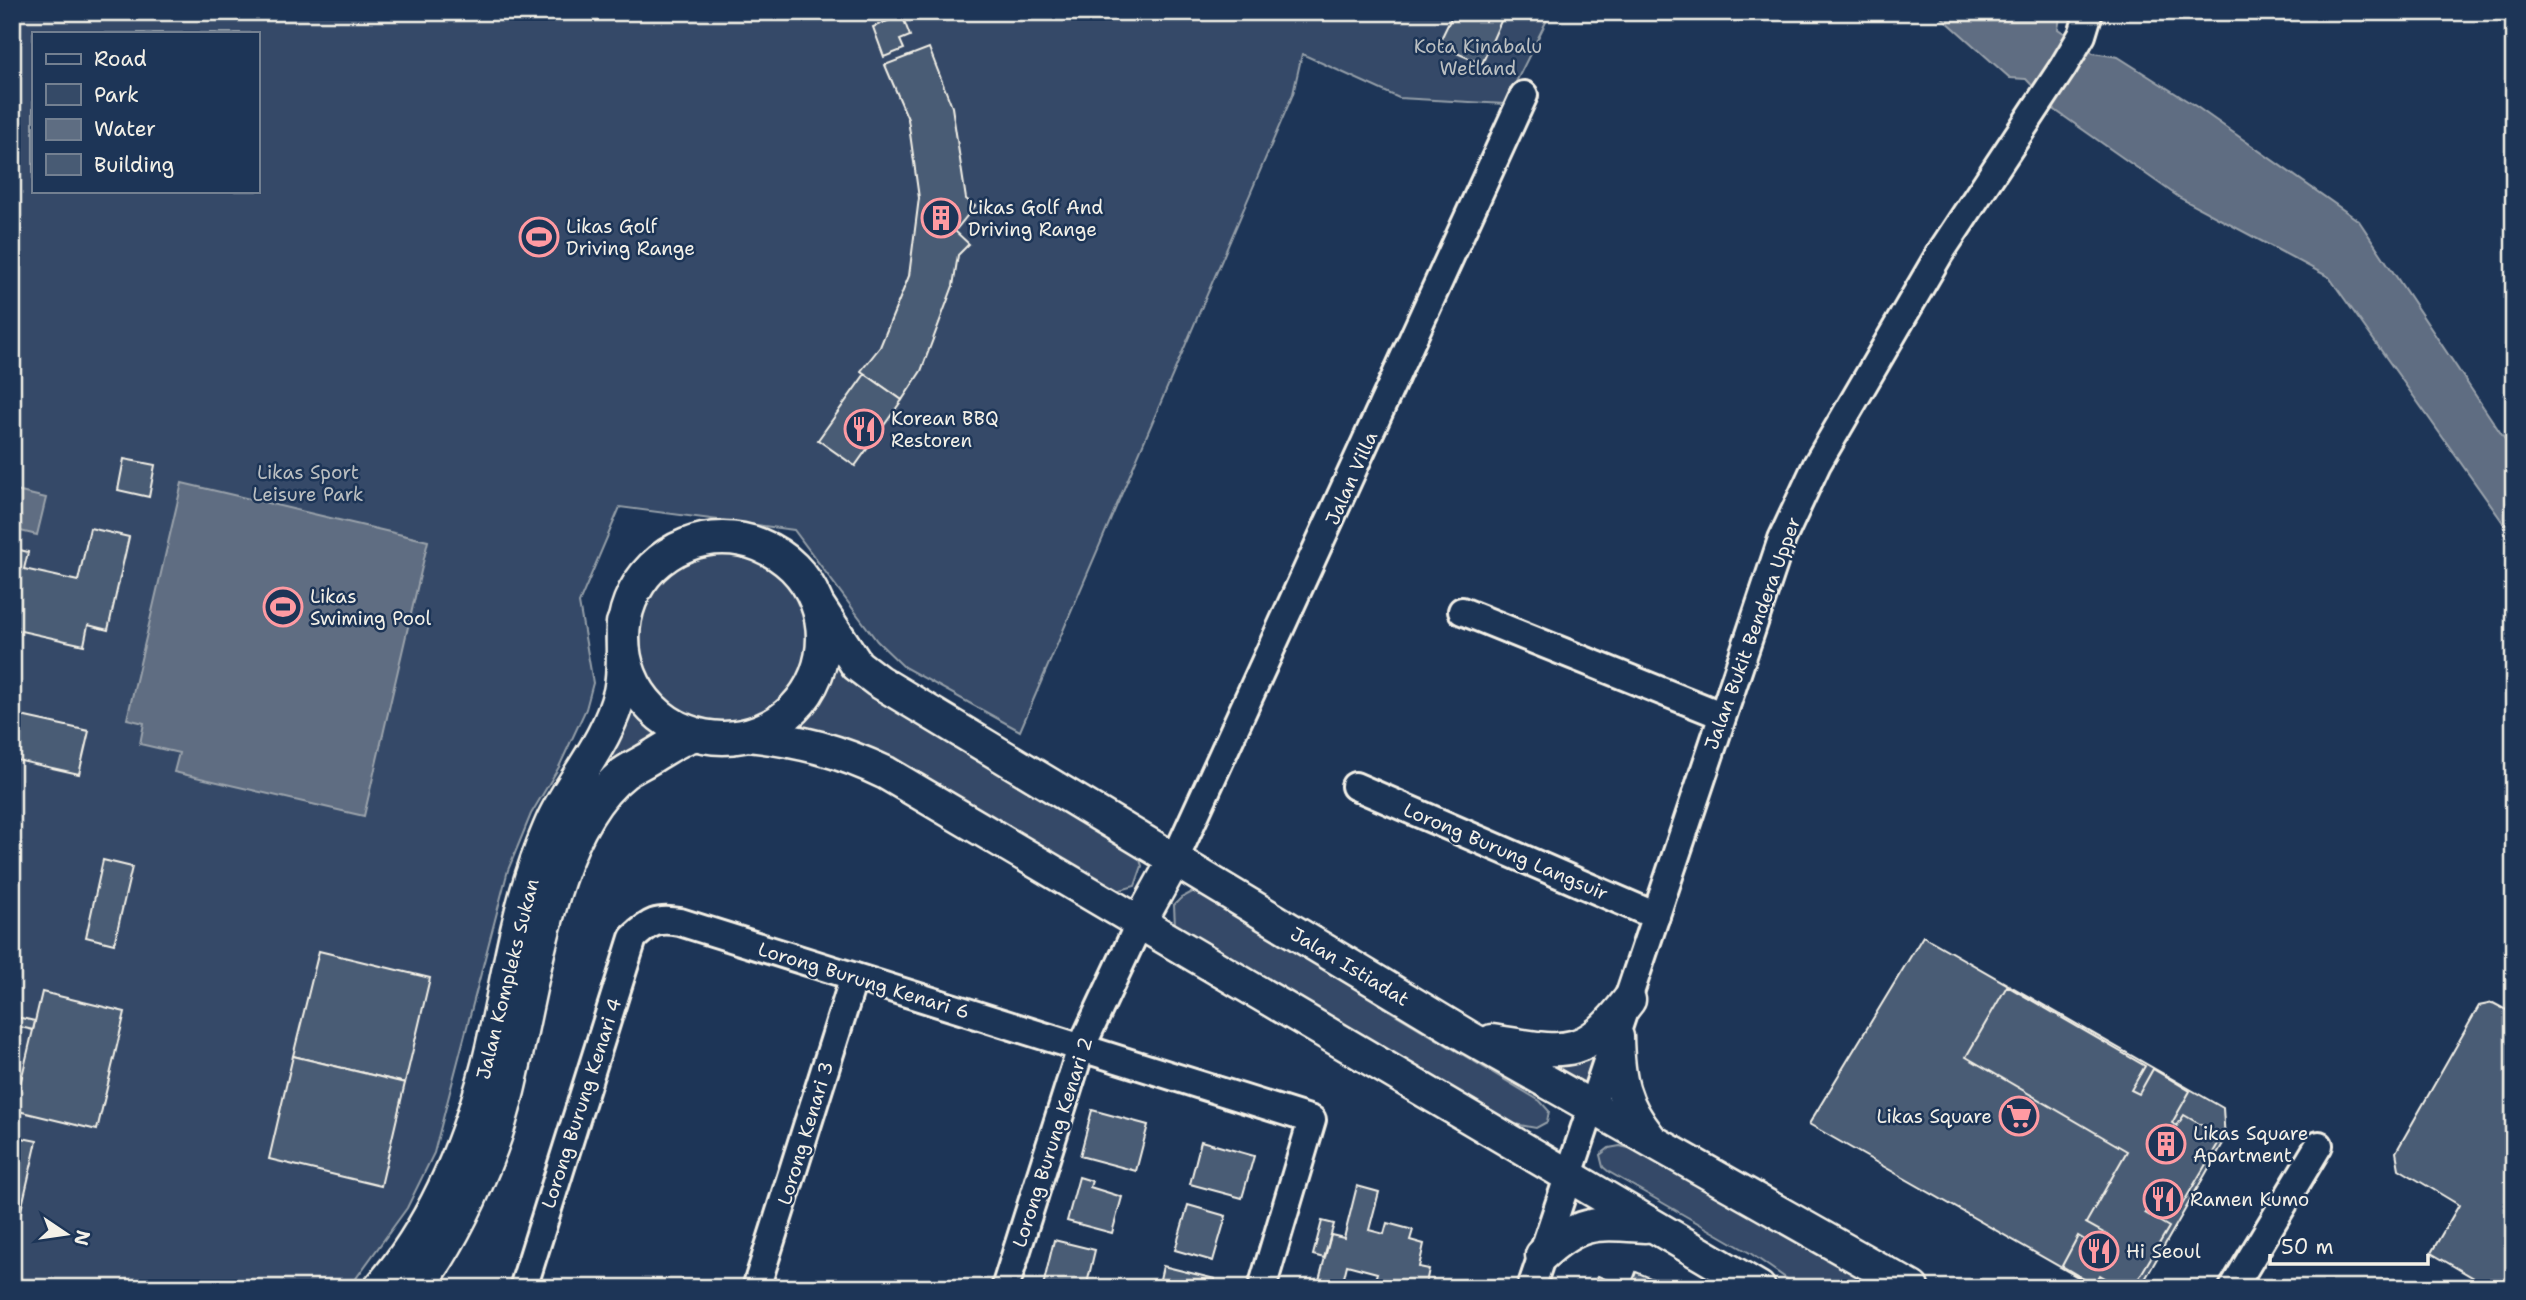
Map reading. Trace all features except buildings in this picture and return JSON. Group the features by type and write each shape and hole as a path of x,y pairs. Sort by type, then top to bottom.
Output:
{"main road":[{"path":"749,736 778,722 802,700 818,671 823,639 819,607 803,577 779,554 749,540 715,537 683,545 654,564 634,590 623,623 624,659 637,692 662,718 693,734 711,738 749,736 801,741 855,758 886,773 1759,1288"},
{"name":"Jalan Istiadat","path":"819,607 857,665 878,681 1470,1038 1912,1288"},
{"name":"Jalan Kompleks Sukan","path":"380,1288 414,1245 432,1215 465,1136 488,1065 521,908 537,862 556,815 591,758 612,716 620,689 623,623"},
{"name":"Jalan Kompleks Sukan","path":"417,1288 462,1213 492,1147 548,915 568,855 583,822 623,774 693,734"},
{"path":"1140,922 1175,859"},
{"path":"1470,1038 1547,1051 1577,1046 1607,1030 1629,1000"},
{"path":"1616,1037 1618,1077 1631,1114 1653,1141"},
{"path":"1542,1255 1565,1234 1600,1223 1654,1226"}],"street":[{"name":"Jalan Bukit Bendera Upper","path":"1531,1288 1629,1000 1721,715 1782,540 1817,464 1940,253 2038,104 2086,23"},
{"name":"Jalan Villa","path":"1175,859 1524,95"},
{"path":"1462,611 1721,715"},
{"name":"Lorong Burung Langsuir","path":"1355,786 1656,916"},
{"name":"Lorong Burung Kenari 6","path":"648,924 659,919 680,922 1312,1120 1262,1288"},
{"name":"Lorong Burung Kenari 2","path":"1005,1288 1081,1048 1140,922"},
{"name":"Lorong Burung Kenari 4","path":"523,1288 633,938 648,924"},
{"name":"Lorong Kenari 3","path":"756,1288 854,977"},
{"path":"2232,1288 2319,1145"}],"green space":[{"name":"Likas Sport Leisure Park","path":"12,12 1551,12 1505,104 1399,98 1302,54 1293,94 1020,731 904,667 877,641 794,530 620,507 579,603 593,683 586,709 559,767 531,814 508,870 434,1153 407,1208 349,1288 12,1288"},
{"path":"726,551 743,552 760,558 788,577 807,605 813,622 813,656 807,673 788,701 760,720 743,726 726,727 709,726 692,720 664,701 645,673 639,656 638,639 639,622 645,605 664,577 692,558 709,552"},
{"path":"834,662 845,674 1137,851 1142,866 1135,886 1113,892 792,727 817,702"},
{"path":"631,695 642,711 665,731 639,744 613,768 402,1288 392,1288 398,1281 526,931"},
{"path":"1198,889 1320,957 1380,1005 1540,1101 1549,1111 1547,1122 1536,1128 1503,1122 1175,926 1174,905"},
{"path":"1601,1038 1585,1086 1527,1054"},
{"path":"1620,1146 1646,1152 1880,1288 1800,1288 1750,1253 1609,1172 1603,1167 1600,1155 1609,1148"}],"water":[{"path":"1936,12 2061,12 2058,29 2093,53 2118,57 2197,107 2359,221 2514,453 2514,538 2329,277 2180,198 2055,110 2026,79 2010,78"},
{"name":"Likas Swiming Pool","path":"182,483 428,541 364,816 174,772 179,753 140,744 144,723 127,719"},
{"path":"12,490 46,498 37,535 12,529"}],"place":[{"name":"Likas Golf And Driving Range","path":"941,218"},
{"name":"Likas Golf Driving Range","path":"539,237"},
{"name":"Korean BBQ Restoren","path":"864,429"},
{"name":"Likas Swiming Pool","path":"283,607"},
{"name":"Likas Square","path":"2019,1116"},
{"name":"Likas Square Apartment","path":"2166,1144"},
{"name":"Ramen Kumo","path":"2163,1199"},
{"name":"Hi Seoul","path":"2099,1251"}],"park label":[{"name":"Kota Kinabalu Wetland","path":"1478,57"}]}
